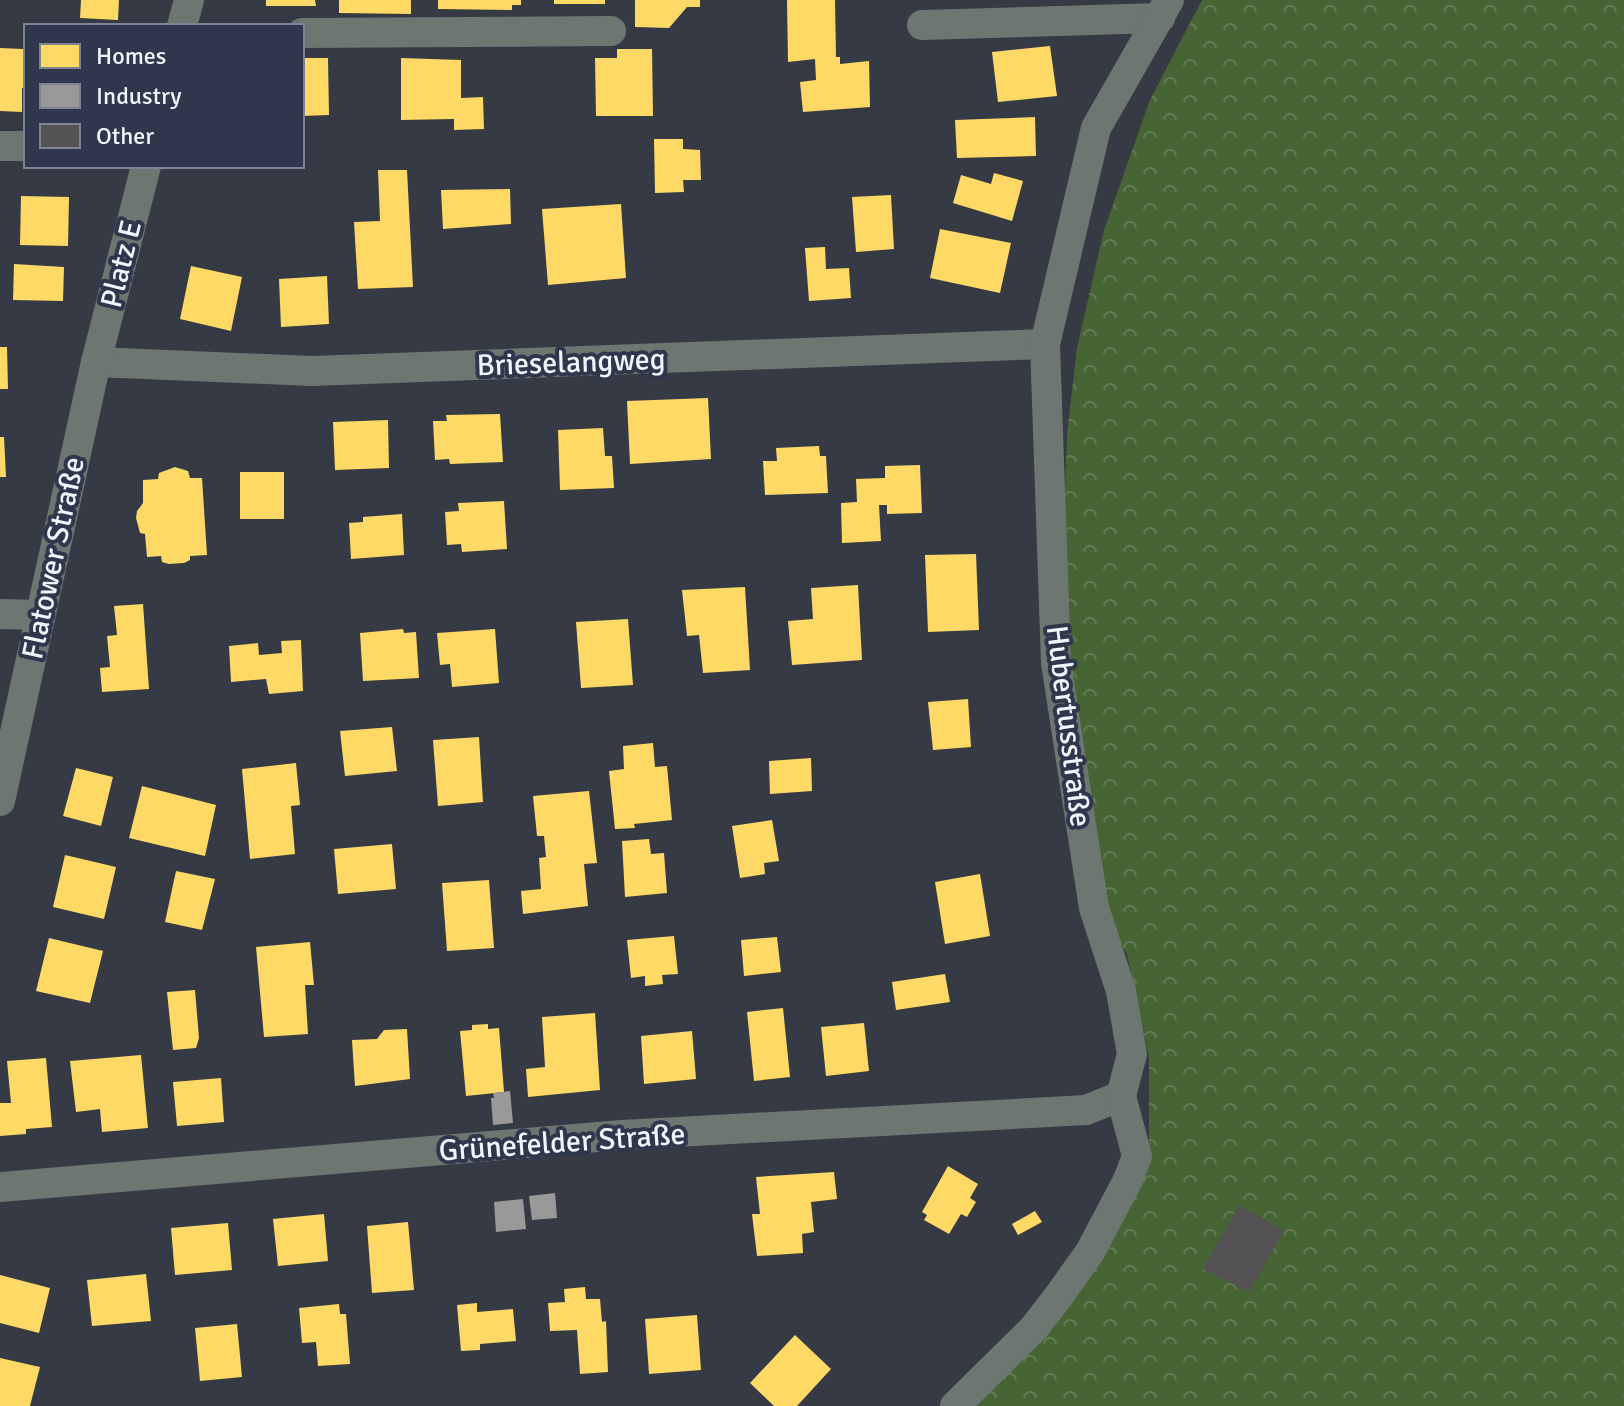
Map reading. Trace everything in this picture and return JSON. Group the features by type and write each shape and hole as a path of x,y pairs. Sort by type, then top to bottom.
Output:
{"street":[{"path":"183,24 189,0"},
{"path":"922,25 1165,9"},
{"name":"Hubertusstraße","path":"955,1406 1034,1328 1090,1252 1128,1180 1137,1156 1121,1096 1132,1054 1121,991 1094,908 1056,663 1045,344 1096,128 1165,9"},
{"path":"304,33 611,31"},
{"path":"0,146 24,146"},
{"name":"Platz E","path":"96,362 145,168"},
{"name":"Brieselangweg","path":"96,362 312,371 1045,344"},
{"name":"Flatower Straße","path":"0,801 96,362"},
{"path":"0,614 40,615"},
{"name":"Grünefelder Straße","path":"0,1187 622,1135 1086,1110 1121,1096"}],"green space":[{"path":"1202,0 1624,0 1624,1406 964,1406 1149,1149 1149,1057 1127,954 1109,925 1073,726 1064,518 1067,434 1077,348 1104,230 1150,100"}],"building: Homes":[{"path":"81,0 119,0 118,20 80,18"},
{"path":"266,0 315,0 316,6 266,6"},
{"path":"339,0 411,0 411,14 339,13"},
{"path":"438,0 521,0 521,5 512,5 512,10 438,9"},
{"path":"554,0 605,0 605,4 554,4"},
{"path":"635,0 700,0 700,7 687,7 669,28 635,27"},
{"path":"787,0 835,0 836,57 840,57 840,64 869,61 870,107 803,112 800,82 816,80 815,59 788,62"},
{"path":"1050,46 1057,96 998,102 992,52"},
{"path":"0,48 23,49 22,112 0,111"},
{"path":"617,49 652,49 653,116 596,116 595,58 617,58"},
{"path":"304,58 328,58 329,115 304,116"},
{"path":"401,58 461,60 461,98 483,97 484,129 454,130 454,119 401,120"},
{"path":"1035,117 1036,156 957,158 955,120"},
{"path":"654,139 683,139 683,149 700,150 701,180 683,180 684,192 655,193"},
{"path":"378,170 407,170 413,287 358,289 354,222 380,221"},
{"path":"994,173 1023,181 1012,221 953,203 961,175 991,184"},
{"path":"510,189 511,224 443,229 441,190"},
{"path":"891,195 894,249 856,252 852,197"},
{"path":"21,196 69,197 68,246 20,245"},
{"path":"621,204 626,278 548,285 542,209"},
{"path":"940,229 1011,243 1000,293 930,278"},
{"path":"825,247 826,269 849,268 851,298 809,301 805,248"},
{"path":"14,264 64,267 63,301 13,300"},
{"path":"191,266 242,277 231,331 180,319"},
{"path":"327,276 329,324 281,327 279,279"},
{"path":"0,347 7,347 8,389 0,389"},
{"path":"708,398 711,459 630,464 627,401"},
{"path":"500,414 503,462 450,464 449,459 435,460 433,421 447,421 446,415"},
{"path":"388,420 389,468 335,470 333,422"},
{"path":"603,428 605,456 612,456 614,488 560,490 558,430"},
{"path":"0,437 4,437 6,477 0,477"},
{"path":"819,446 820,456 826,456 828,493 765,495 763,461 777,461 776,448"},
{"path":"920,465 922,513 887,514 887,505 879,505 881,541 842,543 841,503 857,502 856,479 885,478 885,466"},
{"path":"175,467 188,471 190,478 202,478 207,555 190,556 190,560 184,563 169,564 162,562 161,556 147,557 145,534 140,533 136,518 143,503 143,480 158,479 159,473"},
{"path":"240,472 284,472 284,519 240,519"},
{"path":"504,501 507,549 462,552 461,544 447,545 445,512 459,511 458,503"},
{"path":"402,514 404,555 351,559 349,523 363,522 363,517"},
{"path":"976,554 979,630 928,632 925,555"},
{"path":"858,585 862,660 792,665 788,621 813,619 811,588"},
{"path":"745,587 750,670 703,673 699,635 687,636 682,590"},
{"path":"143,604 149,689 102,692 100,668 110,667 107,636 117,635 114,606"},
{"path":"628,619 633,685 581,688 576,622"},
{"path":"403,629 404,633 416,632 419,678 363,681 360,633"},
{"path":"495,629 499,683 452,687 450,664 440,665 437,633"},
{"path":"301,640 303,691 269,694 266,679 231,682 229,646 258,643 259,655 282,653 281,641"},
{"path":"968,699 971,747 933,750 928,702"},
{"path":"392,727 397,771 345,776 340,731"},
{"path":"479,737 483,802 438,806 433,740"},
{"path":"653,743 655,767 667,766 672,820 615,829 609,771 624,769 623,746"},
{"path":"811,758 812,791 770,794 769,761"},
{"path":"296,763 300,805 291,806 295,854 250,859 242,769"},
{"path":"76,768 113,777 101,826 63,816"},
{"path":"142,786 216,805 205,856 129,838"},
{"path":"589,791 597,863 584,864 588,906 523,914 521,891 541,889 539,858 546,857 544,836 537,836 533,796"},
{"path":"772,820 779,861 764,863 765,874 740,878 732,826"},
{"path":"649,839 651,854 664,853 667,893 625,897 622,841"},
{"path":"392,844 396,889 338,894 334,849"},
{"path":"65,855 116,867 104,919 53,907"},
{"path":"176,871 215,879 202,930 165,922"},
{"path":"980,874 990,936 945,944 935,882"},
{"path":"489,880 494,948 447,951 442,883"},
{"path":"674,936 678,974 662,975 663,984 645,986 645,976 631,978 627,940"},
{"path":"777,937 781,972 744,976 741,940"},
{"path":"49,938 103,951 90,1003 36,991"},
{"path":"310,942 314,985 305,985 308,1034 264,1037 256,947"},
{"path":"945,974 950,1002 896,1010 892,982"},
{"path":"195,990 199,1038 196,1048 173,1050 167,992"},
{"path":"783,1008 790,1077 754,1081 747,1012"},
{"path":"595,1013 600,1090 528,1097 526,1069 545,1067 542,1017"},
{"path":"864,1023 869,1071 826,1076 821,1027"},
{"path":"488,1024 488,1029 499,1028 504,1092 466,1096 460,1031 472,1030 472,1025"},
{"path":"407,1029 410,1079 355,1086 352,1040 377,1039 384,1030"},
{"path":"692,1031 696,1079 644,1084 641,1036"},
{"path":"141,1055 148,1128 102,1132 100,1109 76,1112 70,1061"},
{"path":"46,1058 52,1127 26,1129 26,1134 0,1136 0,1103 11,1103 7,1061"},
{"path":"221,1078 224,1122 177,1126 173,1082"},
{"path":"948,1166 978,1184 970,1198 976,1202 967,1217 961,1214 949,1234 924,1220 927,1215 922,1212"},
{"path":"834,1172 837,1199 811,1202 814,1232 802,1234 803,1253 757,1256 752,1214 760,1214 756,1177"},
{"path":"1035,1211 1042,1222 1018,1235 1012,1224"},
{"path":"324,1214 328,1261 278,1266 273,1219"},
{"path":"408,1222 414,1290 372,1293 367,1226"},
{"path":"228,1223 232,1270 175,1275 171,1228"},
{"path":"146,1274 151,1321 92,1326 87,1280"},
{"path":"0,1275 50,1288 39,1333 0,1323"},
{"path":"585,1287 586,1299 600,1299 602,1322 606,1321 608,1372 580,1374 577,1330 550,1331 548,1303 565,1302 564,1289"},
{"path":"477,1303 477,1312 513,1309 516,1341 480,1344 480,1350 461,1351 457,1305"},
{"path":"339,1304 340,1314 346,1314 350,1364 318,1366 316,1342 302,1343 299,1308"},
{"path":"697,1315 701,1370 649,1374 645,1319"},
{"path":"237,1324 242,1377 200,1381 195,1328"},
{"path":"795,1335 831,1369 797,1406 774,1406 750,1383"},
{"path":"0,1358 40,1367 30,1406 0,1406"}],"building: Industry":[{"path":"510,1091 513,1123 493,1125 493,1093"},
{"path":"555,1193 557,1218 532,1220 529,1196"},
{"path":"523,1199 526,1229 496,1232 494,1202"}],"building: Other":[{"path":"1239,1205 1284,1231 1249,1292 1203,1269"}]}
